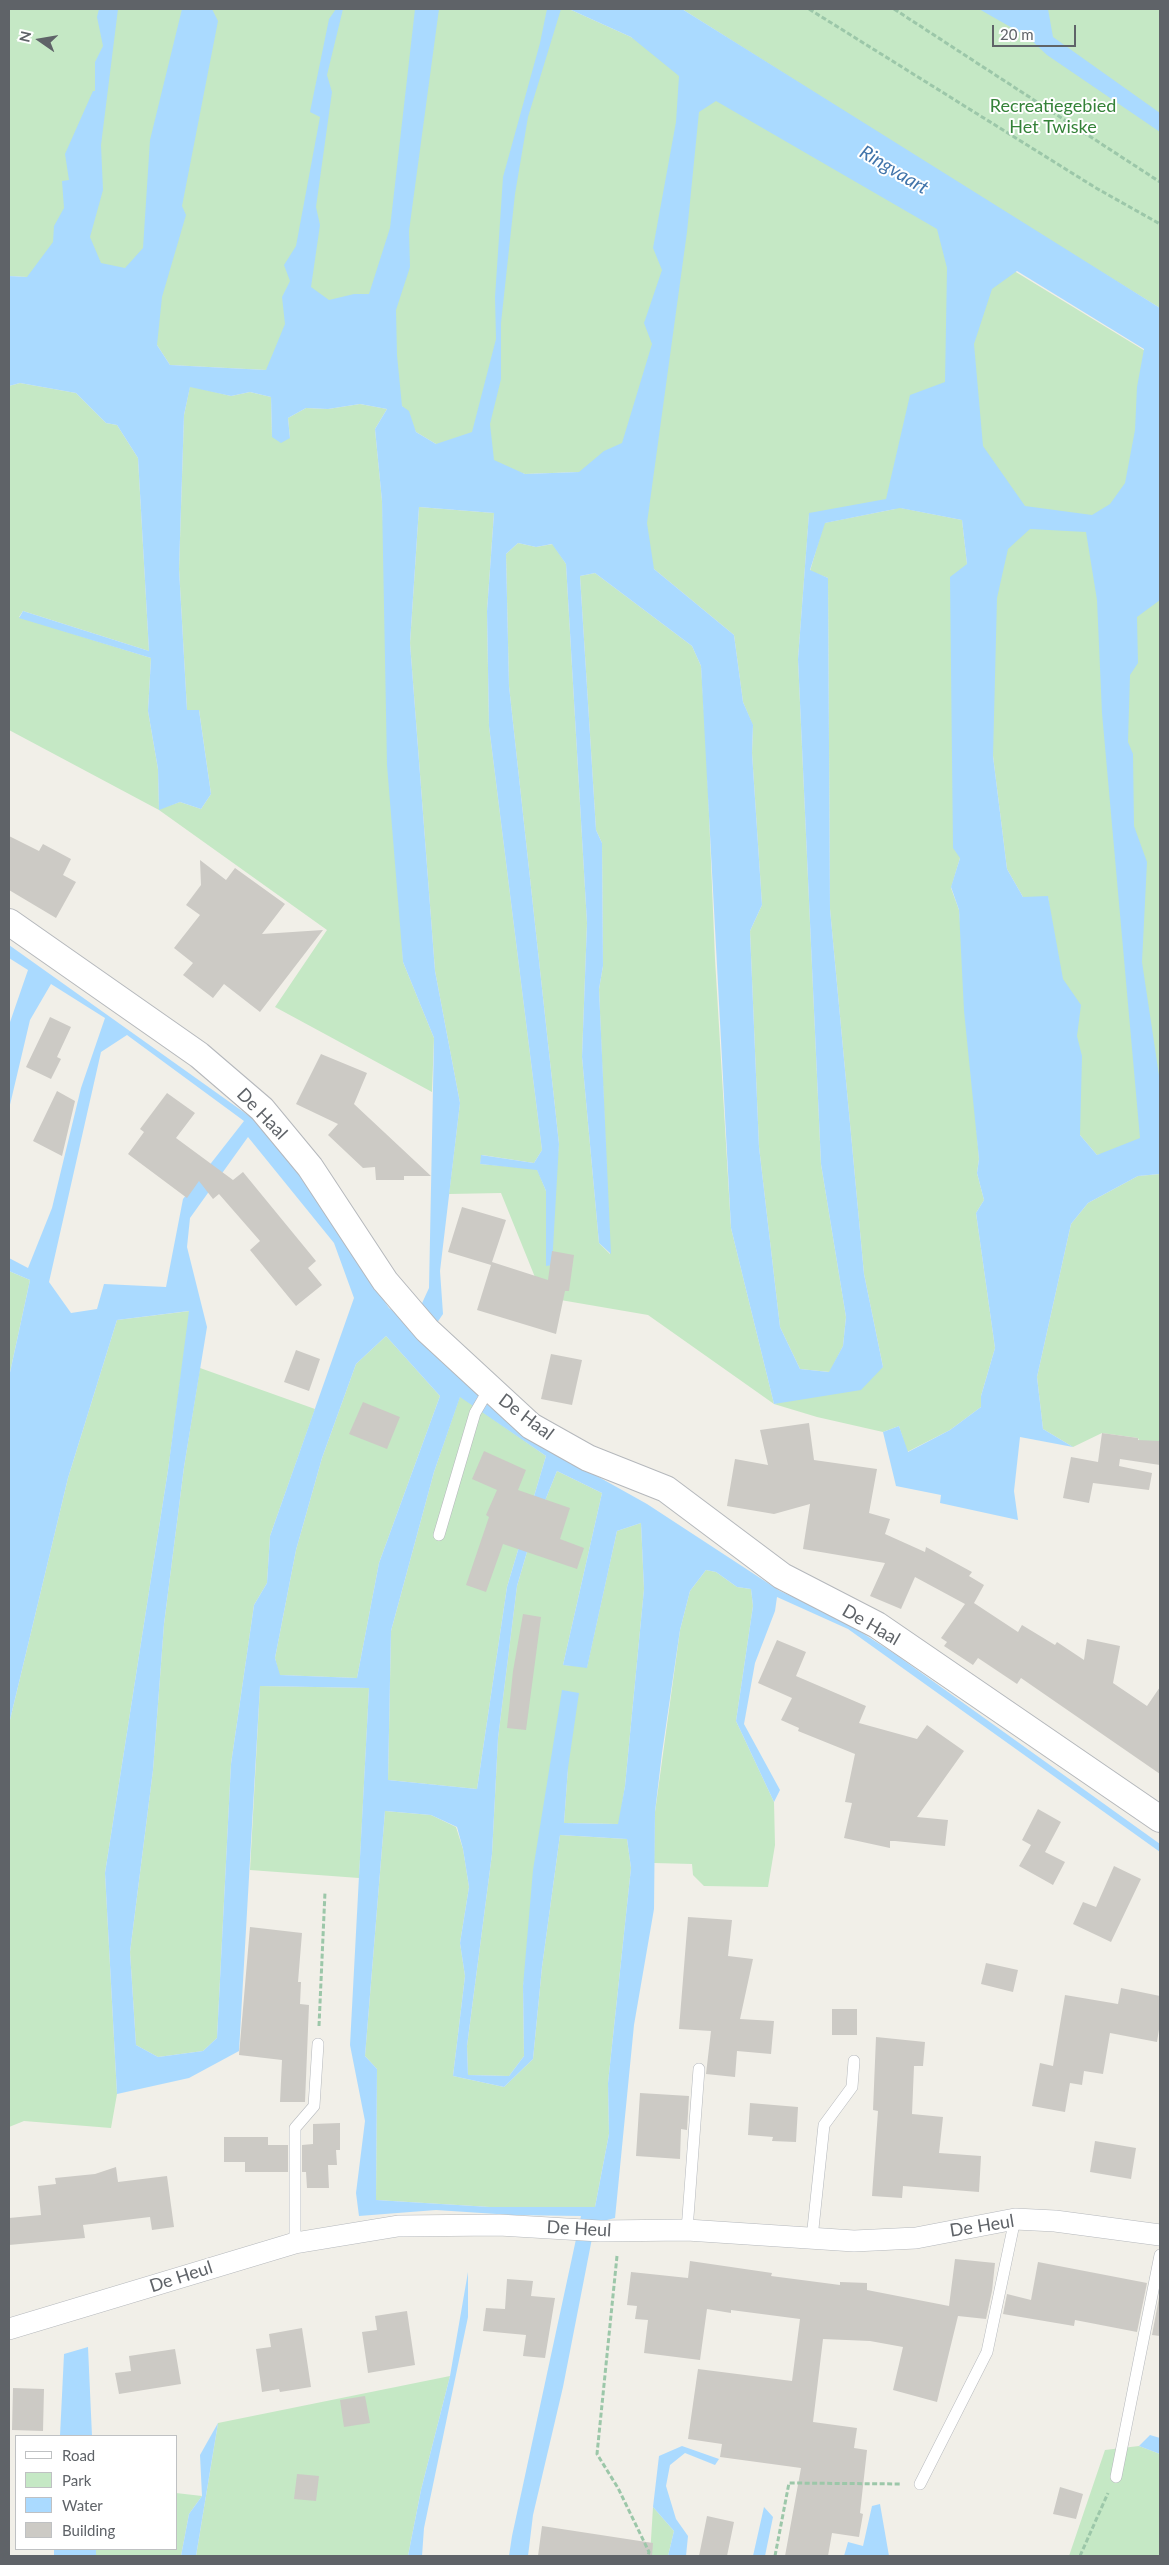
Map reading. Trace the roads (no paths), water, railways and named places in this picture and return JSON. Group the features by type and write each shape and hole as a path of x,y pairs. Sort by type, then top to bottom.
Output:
{"street":[{"name":"De Haal","path":"9,922 199,1055 262,1109 310,1166 385,1281 427,1330 487,1391 531,1426 588,1458 666,1489 782,1576 876,1625 1160,1819"},
{"name":"De Heul","path":"9,2329 295,2243 398,2226 498,2225 610,2231 687,2230 854,2241 916,2238 1015,2219 1160,2235"}],"lane":[{"path":"439,1535 475,1413 487,1391"},
{"path":"295,2243 295,2128 314,2106 318,2044"},
{"path":"812,2238 824,2126 852,2087 854,2061"},
{"path":"687,2230 699,2069"},
{"path":"920,2484 987,2352 1015,2219"},
{"path":"1116,2477 1160,2256"}],"water":[{"name":"Ringvaart","path":"99,9 118,9 101,145 103,190 90,237 101,263 125,268 143,248 150,140 182,9 212,9 218,21 182,206 186,215 162,297 157,345 170,365 266,370 285,324 282,297 290,281 284,265 296,246 320,117 310,112 329,19 336,9 343,9 327,75 332,92 316,207 320,225 311,287 329,300 354,294 369,294 390,228 415,9 439,9 409,231 410,267 396,310 397,355 402,406 409,411 416,432 436,444 472,432 496,339 495,297 503,177 540,43 547,9 561,9 528,117 515,194 501,323 501,379 490,424 494,460 525,474 579,472 604,451 622,443 652,344 644,323 662,270 653,248 676,122 679,76 631,37 569,9 682,9 1160,308 1160,600 1137,617 1138,663 1130,675 1128,742 1133,754 1134,826 1147,862 1142,962 1160,1082 1160,1174 1138,1176 1088,1203 1071,1224 1037,1377 1043,1429 1073,1447 1020,1437 1014,1491 1018,1520 940,1503 941,1495 896,1486 883,1432 899,1426 908,1452 950,1430 981,1407 981,1396 995,1348 976,1213 984,1200 977,1173 979,1159 964,1011 959,910 951,887 960,858 953,848 950,577 967,564 962,520 900,508 825,523 810,570 828,578 830,909 864,1274 883,1367 861,1390 774,1404 731,1228 701,666 692,646 595,573 580,576 596,830 602,843 603,966 599,989 611,1254 599,1243 582,1057 587,923 566,564 552,544 536,547 518,543 506,554 509,686 559,1144 552,1265 546,1266 546,1191 537,1170 480,1164 481,1155 534,1163 542,1150 489,726 487,611 494,513 419,507 410,643 435,971 460,1103 440,1271 443,1314 424,1342 489,1406 536,1442 647,1504 780,1591 836,1616 895,1654 1160,1844 1160,1852 848,1629 777,1597 775,1611 755,1663 744,1724 780,1790 774,1802 736,1721 753,1606 751,1589 737,1587 716,1572 706,1570 690,1591 680,1630 662,1753 655,1812 654,1909 634,2025 615,2218 595,2223 563,2387 533,2515 528,2556 509,2556 581,2216 512,2215 436,2210 359,2216 356,2193 365,2121 350,2045 369,1688 260,1686 239,2051 189,2078 117,2094 105,1873 168,1470 189,1311 117,1320 68,1478 9,1724 9,1377 30,1280 9,1271 9,1258 28,1268 52,1208 81,1088 105,1018 51,984 30,1020 9,1109 9,1025 28,970 9,958 9,945 252,1118 300,1175 389,1308 412,1325 429,1288 434,1038 403,962 387,765 382,501 375,429 387,409 360,404 328,409 306,408 288,418 290,438 281,443 272,437 271,397 250,392 231,396 190,387 184,415 179,569 187,710 199,710 211,794 201,809 180,802 159,810 158,769 148,711 151,658 19,618 23,611 149,651 138,458 117,425 106,423 76,393 20,383 9,386 9,276 27,277 53,242 54,226 64,208 62,181 69,180 65,154 93,91 95,91 95,62 103,46 97,17","holes":["716,101 937,229 947,268 945,382 910,395 886,499 809,513 798,659 821,1164 846,1317 843,1346 829,1372 800,1369 780,1327 759,1147 750,931 762,905 752,753 753,725 743,702 734,635 654,569 647,523 687,232 699,112","1017,271 1144,349 1137,387 1135,430 1125,483 1110,504 1092,515 1025,506 983,446 974,344 992,289","1030,529 1086,532 1097,600 1102,713 1140,1138 1097,1155 1080,1135 1082,1056 1077,1036 1081,1005 1063,979 1048,896 1023,897 1007,869 993,756 997,598 1008,549","127,1035 244,1121 183,1199 166,1287 104,1284 97,1309 71,1313 49,1282 101,1052","248,1137 334,1243 354,1298 270,1536 267,1583 254,1605 231,1764 217,2038 203,2051 158,2057 136,2045 130,1952 153,1770 164,1624 184,1467 207,1327 187,1247 190,1218","386,1336 440,1396 379,1563 357,1678 280,1675 275,1658 296,1550 322,1458 356,1364","460,1397 546,1456 507,1587 477,1789 388,1780 391,1631 434,1472","557,1471 602,1493 563,1665 587,1668 617,1531 641,1523 644,1589 625,1786 618,1824 564,1823 568,1768 579,1693 562,1690 533,1870 523,1986 524,2056 509,2076 468,2075 467,2046 492,1854 498,1738 517,1586 534,1528","385,1811 431,1815 457,1827 463,1849 469,1887 460,1943 465,1976 453,2076 504,2087 533,2059 542,1967 560,1835 627,1839 631,1868 608,2083 609,2134 595,2207 490,2207 376,2200 377,2069 365,2056"]},
{"path":"979,9 1048,9 1053,37 1160,113 1160,132 1047,55 1028,37"},
{"path":"468,2272 468,2317 424,2528 422,2556 408,2556 421,2490 450,2376"},
{"path":"88,2347 92,2435 60,2435 64,2354"},
{"path":"218,2423 196,2556 181,2556 189,2514 202,2496 200,2455"},
{"path":"1150,2435 1160,2438 1160,2454 1139,2446"},
{"path":"682,2446 719,2459 715,2465 685,2453 670,2465 666,2486 676,2519 688,2536 686,2556 668,2556 674,2531 653,2507 659,2456"},
{"path":"880,2504 889,2556 844,2556 848,2542 863,2546 872,2506"},
{"path":"764,2507 773,2517 765,2556 753,2556"},
{"path":"54,2550 96,2550 96,2556 54,2556"}],"park label":[{"name":"Recreatiegebied Het Twiske","path":"1053,116"}]}
